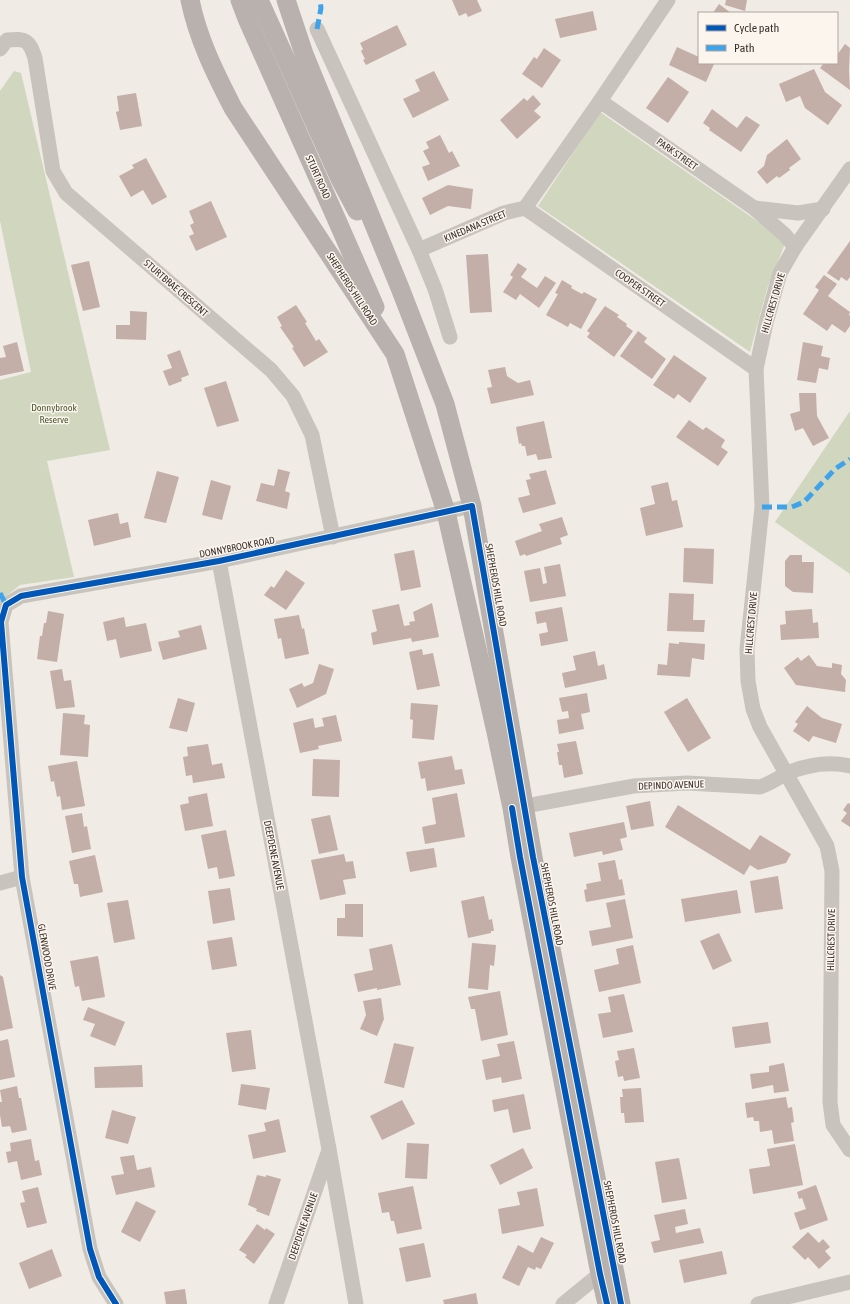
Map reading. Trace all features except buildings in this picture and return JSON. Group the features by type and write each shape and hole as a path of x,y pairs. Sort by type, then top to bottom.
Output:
{"main road":[{"name":"SHEPHERDS HILL ROAD","path":"190,0 194,20 212,68 233,108 395,354 446,512 496,732 518,807"},
{"name":"STURT ROAD","path":"240,0 395,354"},
{"name":"STURT ROAD","path":"259,0 340,179 400,288"},
{"name":"SHEPHERDS HILL ROAD","path":"286,0 304,54 400,288 445,404 472,506 518,807 520,857 606,1271 607,1304"},
{"name":"SHEPHERDS HILL ROAD","path":"606,1271 621,1304"}],"street":[{"path":"525,208 668,0"},
{"path":"317,29 419,250 435,289 450,337"},
{"name":"STURTBRAE CRESCENT","path":"0,49 7,40 18,39 24,40 31,47 35,58 53,171 66,193 271,370 293,396 312,435 333,537"},
{"name":"PARK STREET","path":"600,101 754,208 785,234 795,247"},
{"name":"HILLCREST DRIVE","path":"850,169 795,247 780,273 766,323 756,369 762,507 747,649 748,681 753,709 760,727 827,846 832,871 830,1102 833,1125 850,1150"},
{"name":"KINEDANA STREET","path":"419,250 504,213 525,208"},
{"name":"COOPER STREET","path":"525,208 756,369"},
{"name":"PARK STREET","path":"754,208 798,213 823,209"},
{"name":"DONNYBROOK ROAD","path":"6,605 21,596 219,561 472,506"},
{"name":"DEEPDENE AVENUE","path":"219,561 329,1149 356,1304"},
{"name":"GLENWOOD DRIVE","path":"6,605 2,622 22,877 90,1249 99,1277 116,1304"},
{"name":"DEPINDO AVENUE","path":"518,807 632,786 687,783 760,787 769,784 786,774 817,764 838,763 850,766"},
{"path":"0,883 22,877"},
{"name":"DEEPDENE AVENUE","path":"276,1304 329,1149"},
{"path":"563,1304 606,1271"},
{"path":"758,1304 850,1282"}],"green space":[{"name":"Donnybrook Reserve","path":"14,71 21,73 110,450 47,461 74,577 20,585 0,601 0,380 31,372 0,221 0,91"},
{"path":"600,112 786,241 767,289 750,352 538,206"},
{"path":"850,411 850,574 775,522"}],"marked path":[{"path":"317,29 321,8 320,0"},
{"path":"762,507 792,507 804,502 835,469 850,459"},
{"path":"0,593 6,605 4,606"}],"cycle path":[{"path":"116,1304 99,1277 90,1249 22,877 1,622 6,605 21,596 219,561 472,506 533,857 621,1304"},
{"path":"512,808 520,857 607,1304"}]}
